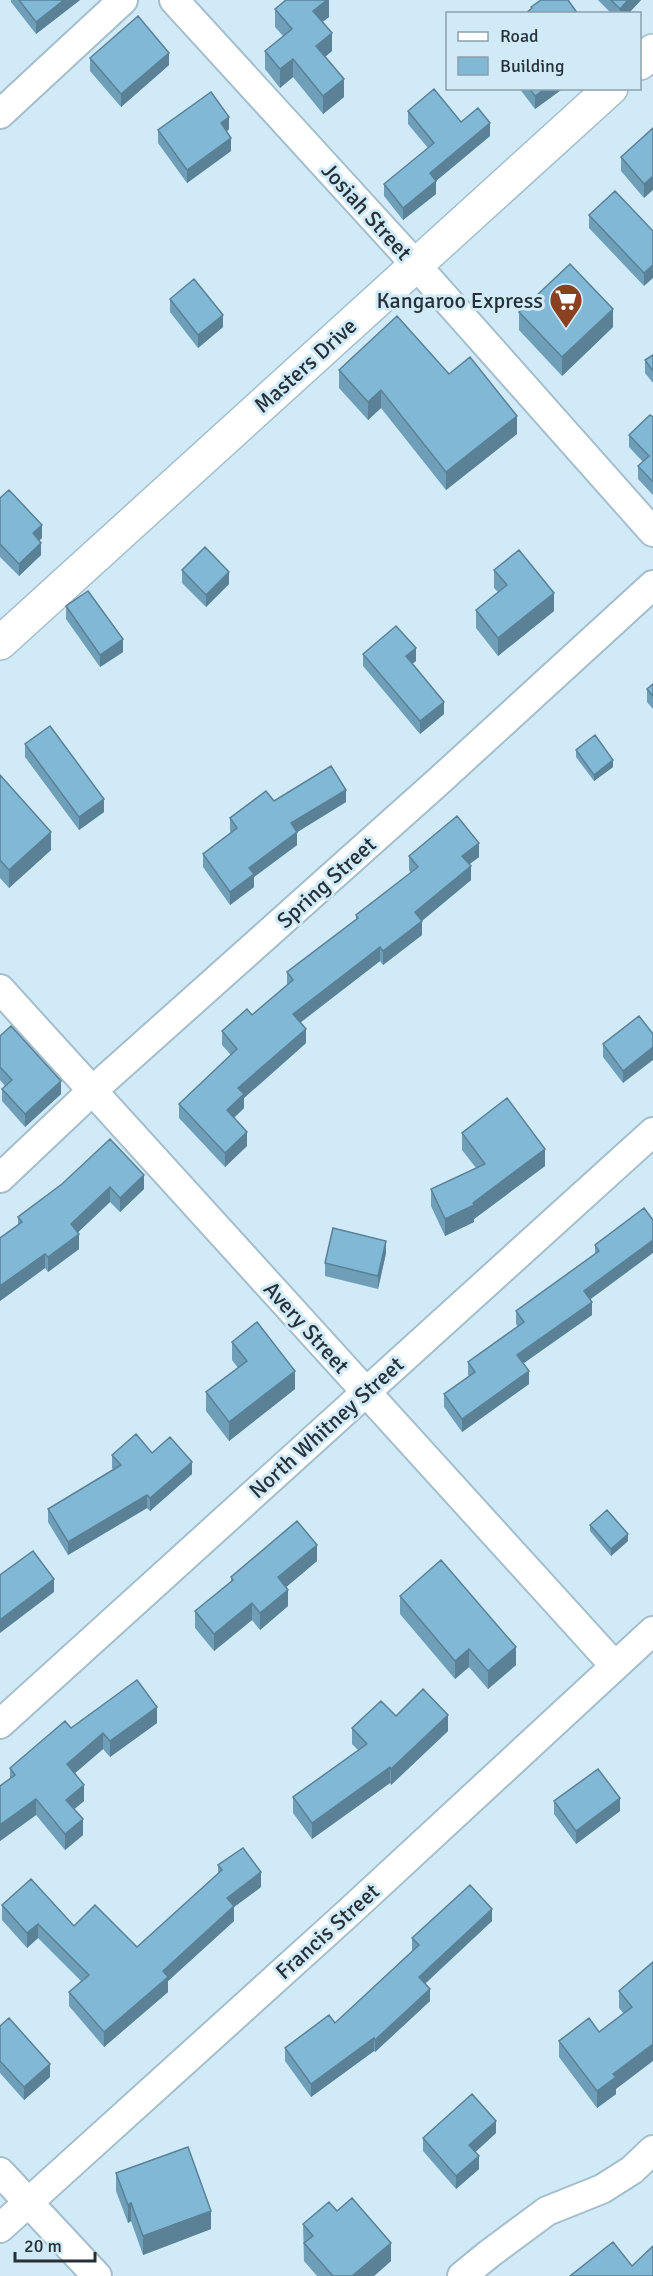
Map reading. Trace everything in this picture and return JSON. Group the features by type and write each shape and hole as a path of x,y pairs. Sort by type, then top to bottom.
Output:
{"street":[{"path":"0,114 123,0"},
{"name":"Josiah Street","path":"174,0 416,265 653,532"},
{"path":"641,61 653,51"},
{"name":"Masters Drive","path":"0,643 609,90"},
{"name":"Spring Street","path":"0,1178 92,1091 653,585"},
{"name":"Avery Street","path":"0,989 614,1665"},
{"name":"North Whitney Street","path":"0,1724 653,1132"},
{"name":"Francis Street","path":"0,2228 347,1914 653,1631"},
{"path":"462,2276 547,2211 602,2189 632,2170 653,2150"},
{"path":"0,2172 97,2276"}],"building":[{"path":"19,0 64,0 36,22"},
{"path":"286,0 327,0 313,11 332,33 316,46 344,79 323,96 293,59 280,69 265,51 292,29 275,9"},
{"path":"541,0 568,0 577,12 527,12"},
{"path":"611,0 628,0 620,9"},
{"path":"138,16 169,53 121,94 90,58"},
{"path":"434,89 461,122 478,108 490,123 430,173 436,181 403,208 384,184 434,143 408,111"},
{"path":"530,90 543,90 535,96"},
{"path":"211,92 229,117 221,123 231,138 187,170 158,130"},
{"path":"653,128 653,176 644,184 621,157"},
{"path":"615,191 653,231 653,265 644,273 589,215"},
{"name":"Kangaroo Express","path":"570,264 613,309 562,357 519,312"},
{"path":"194,279 223,315 198,335 170,299"},
{"path":"397,316 449,374 470,357 517,416 446,472 381,390 368,402 339,370"},
{"path":"653,355 653,371 645,360"},
{"path":"650,415 653,417 653,482 638,466 649,456 629,435"},
{"path":"9,490 42,525 33,533 41,543 19,564 0,544 0,498"},
{"path":"205,547 229,572 206,595 182,570"},
{"path":"519,550 554,593 498,638 476,610 507,585 494,570"},
{"path":"88,591 123,639 100,655 66,606"},
{"path":"396,626 416,648 406,656 444,702 420,721 363,654"},
{"path":"653,684 653,696 647,689"},
{"path":"50,726 104,799 79,817 25,744"},
{"path":"595,735 613,760 594,775 576,750"},
{"path":"331,766 346,790 291,823 297,832 249,868 254,874 230,892 203,854 237,828 230,818 266,791 274,801"},
{"path":"0,775 51,832 9,870 0,860"},
{"path":"457,816 479,843 462,856 471,866 415,912 422,921 383,951 380,947 293,1014 306,1029 238,1088 244,1094 227,1110 247,1132 225,1153 179,1104 237,1049 222,1031 247,1009 252,1015 293,980 287,972 358,918 356,915 418,867 409,856"},
{"path":"639,1016 653,1034 653,1047 623,1071 603,1044"},
{"path":"11,1026 61,1081 25,1114 2,1089 12,1080 0,1067 0,1036"},
{"path":"507,1098 545,1149 473,1203 474,1205 445,1219 431,1189 485,1164 462,1133"},
{"path":"110,1139 144,1175 120,1198 110,1187 71,1224 79,1234 48,1257 45,1254 0,1286 0,1238 22,1222 18,1217 62,1184"},
{"path":"644,1208 653,1220 653,1240 584,1291 592,1302 517,1355 529,1371 462,1419 444,1394 475,1372 468,1362 524,1322 516,1311 599,1251 595,1245"},
{"path":"333,1228 386,1241 378,1276 325,1263"},
{"path":"257,1322 295,1371 229,1422 206,1392 247,1361 232,1342"},
{"path":"136,1434 152,1453 170,1437 192,1462 150,1498 147,1495 68,1542 48,1509 121,1465 112,1455"},
{"path":"607,1510 628,1534 611,1549 590,1525"},
{"path":"297,1521 317,1545 278,1577 288,1590 260,1613 252,1603 214,1634 195,1611 233,1580 231,1577"},
{"path":"33,1551 54,1579 0,1620 0,1575"},
{"path":"441,1560 516,1647 488,1671 469,1649 455,1661 400,1596"},
{"path":"137,1680 157,1707 110,1741 103,1733 67,1764 84,1785 66,1800 83,1819 65,1834 36,1799 0,1825 0,1786 15,1775 10,1768 65,1721 71,1728"},
{"path":"423,1689 448,1715 391,1769 390,1767 312,1823 293,1797 367,1744 352,1728 381,1701 396,1716"},
{"path":"598,1769 620,1798 576,1831 554,1801"},
{"path":"243,1848 261,1872 227,1898 234,1906 163,1971 168,1977 104,2032 69,1992 89,1975 38,1924 27,1933 2,1905 31,1879 74,1926 95,1905 137,1947 222,1870 218,1865"},
{"path":"470,1885 492,1909 419,1977 430,1989 375,2040 374,2038 311,2084 285,2048 329,2015 335,2023 419,1945 412,1938"},
{"path":"653,1962 653,2044 613,2074 616,2077 597,2091 559,2041 589,2018 599,2032 632,2007 619,1991"},
{"path":"9,2018 50,2064 24,2087 0,2061 0,2026"},
{"path":"472,2094 496,2121 469,2145 479,2156 456,2176 423,2138"},
{"path":"188,2147 211,2211 143,2236 131,2203 128,2205 116,2173"},
{"path":"352,2198 391,2243 352,2276 333,2276 304,2243 313,2236 303,2224 329,2202 337,2211"},
{"path":"613,2242 632,2266 653,2246 653,2276 570,2276"}],"place":[{"name":"Kangaroo Express","path":"566,329"}]}
